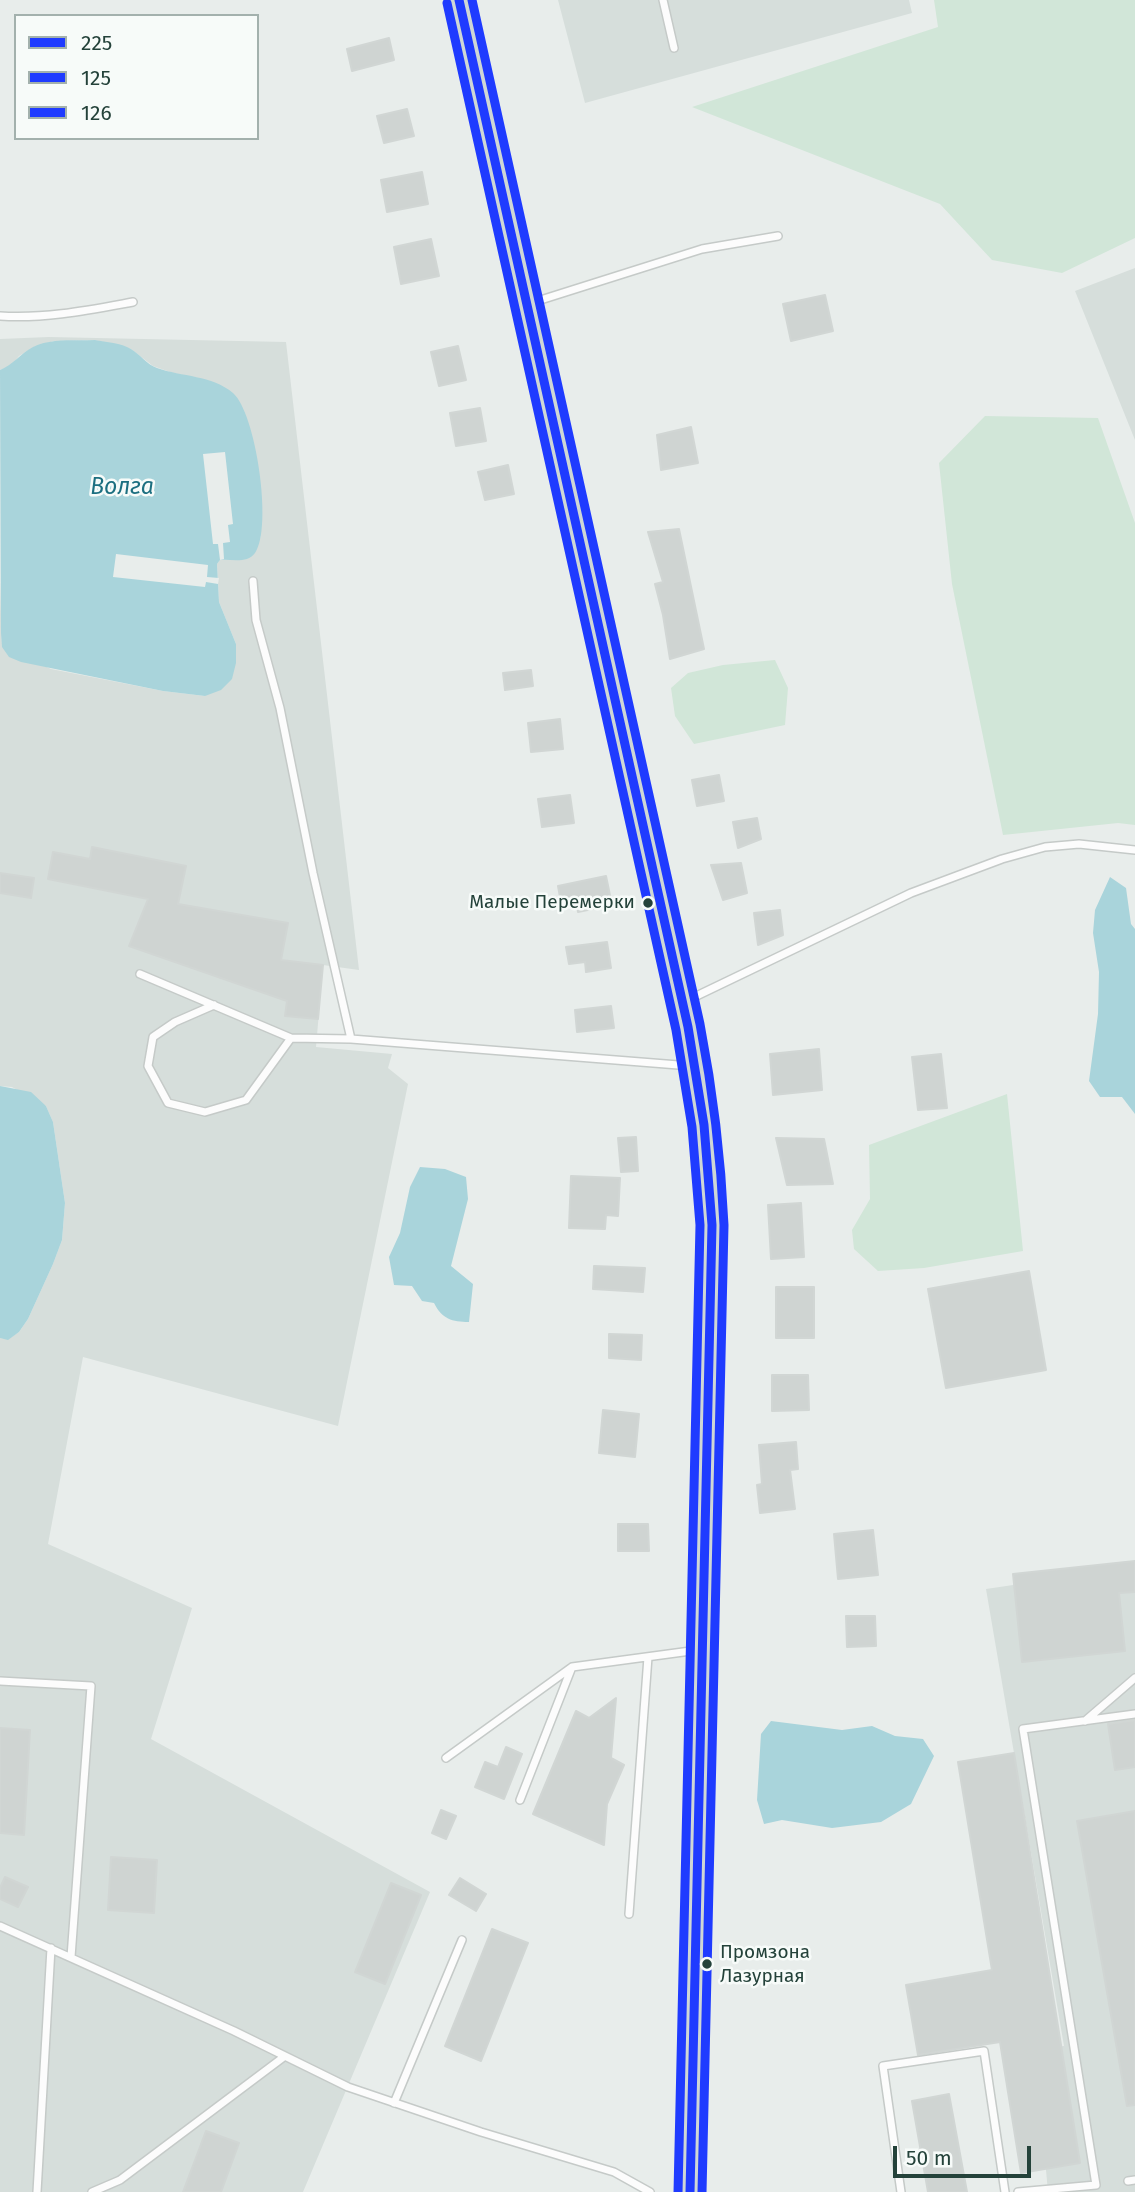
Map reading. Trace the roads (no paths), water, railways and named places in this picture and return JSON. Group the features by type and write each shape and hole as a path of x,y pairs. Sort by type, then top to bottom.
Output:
{"main road":[{"path":"459,0 682,1002 707,1150 712,1225 690,2192"}],"lane":[{"path":"663,0 674,48"},
{"path":"527,304 702,249 778,236"},
{"path":"0,316 24,318 67,314 133,302"},
{"path":"253,581 256,620 280,708 313,873 351,1039"},
{"path":"682,1002 911,893 1002,859 1045,847 1079,844 1135,850"},
{"path":"140,974 291,1038 351,1039 695,1067"},
{"path":"214,1005 176,1022 153,1037 148,1066 168,1103 205,1112 246,1100 291,1038"},
{"path":"446,1758 572,1667 702,1650"},
{"path":"629,1914 648,1657"},
{"path":"520,1800 572,1667"},
{"path":"1084,1721 1135,1678"},
{"path":"0,1681 91,1686 71,1957"},
{"path":"1018,2192 1096,2185 1023,1729 1135,1714"},
{"path":"0,1926 234,2031 348,2087 481,2132 614,2172 650,2192"},
{"path":"394,2103 462,1940"},
{"path":"37,2192 51,1948"},
{"path":"901,2192 883,2066 984,2051 1005,2192"},
{"path":"92,2192 120,2180 285,2056"},
{"path":"629,2182 629,2192"}],"water":[{"name":"Волга","path":"95,340 127,347 157,368 225,387 241,405 249,423 262,497 260,540 255,553 248,559 220,560 217,564 219,602 236,644 236,663 232,679 221,690 205,696 163,691 21,662 9,657 2,647 0,370 40,344"},
{"path":"1110,877 1126,888 1131,924 1135,929 1135,1114 1122,1097 1100,1097 1089,1081 1098,1014 1099,972 1093,933 1095,910"},
{"path":"0,1086 31,1092 46,1106 53,1122 65,1203 62,1240 53,1264 28,1319 19,1332 8,1340 0,1338"},
{"path":"420,1167 445,1169 466,1177 468,1199 451,1266 473,1284 469,1322 444,1316 434,1303 422,1301 412,1286 394,1285 389,1257 400,1233 410,1187"},
{"path":"771,1721 842,1730 872,1726 895,1736 923,1739 934,1756 911,1804 881,1822 832,1828 782,1820 764,1824 757,1800 761,1734"}],"place":[{"name":"Малые Перемерки","path":"648,903"},
{"name":"Промзона Лазурная","path":"707,1964"}]}
